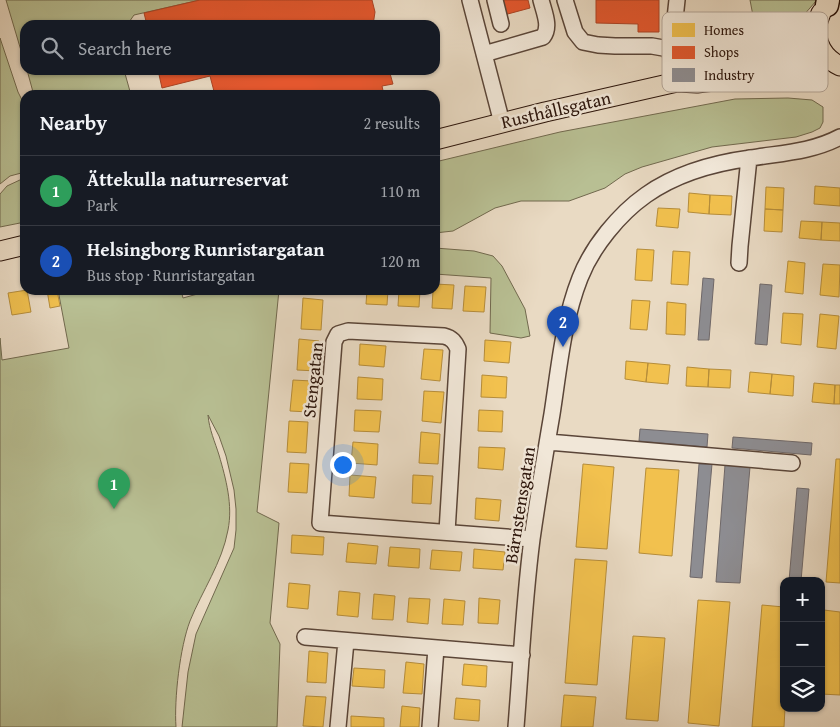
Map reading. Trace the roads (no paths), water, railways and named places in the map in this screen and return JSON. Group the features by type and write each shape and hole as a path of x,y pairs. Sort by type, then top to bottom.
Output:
{"main road":[{"name":"Rusthållsgatan","path":"440,139 662,86"},
{"path":"0,251 20,246"}],"street":[{"path":"470,0 502,123"},
{"path":"496,0 501,24"},
{"path":"534,0 541,26 540,34 535,40"},
{"path":"484,54 543,37 547,26 541,0"},
{"path":"565,0 575,32 583,42 662,48"},
{"path":"548,442 567,321 573,299 589,258 618,220 646,195 702,168 749,158 809,149 840,137"},
{"path":"739,262 749,158"},
{"name":"Stengatan","path":"447,532 458,349 456,344 450,338 444,336 348,331 338,334 334,342 320,523 532,539"},
{"name":"Bärnstensgatan","path":"516,727 526,590 532,539 548,442 792,463"},
{"path":"305,637 522,655"},
{"path":"338,727 346,641"},
{"path":"430,727 436,648"}],"place":[{"name":"Helsingborg Runristargatan","path":"563,347"},
{"name":"Ättekulla naturreservat","path":"114,509"}]}
